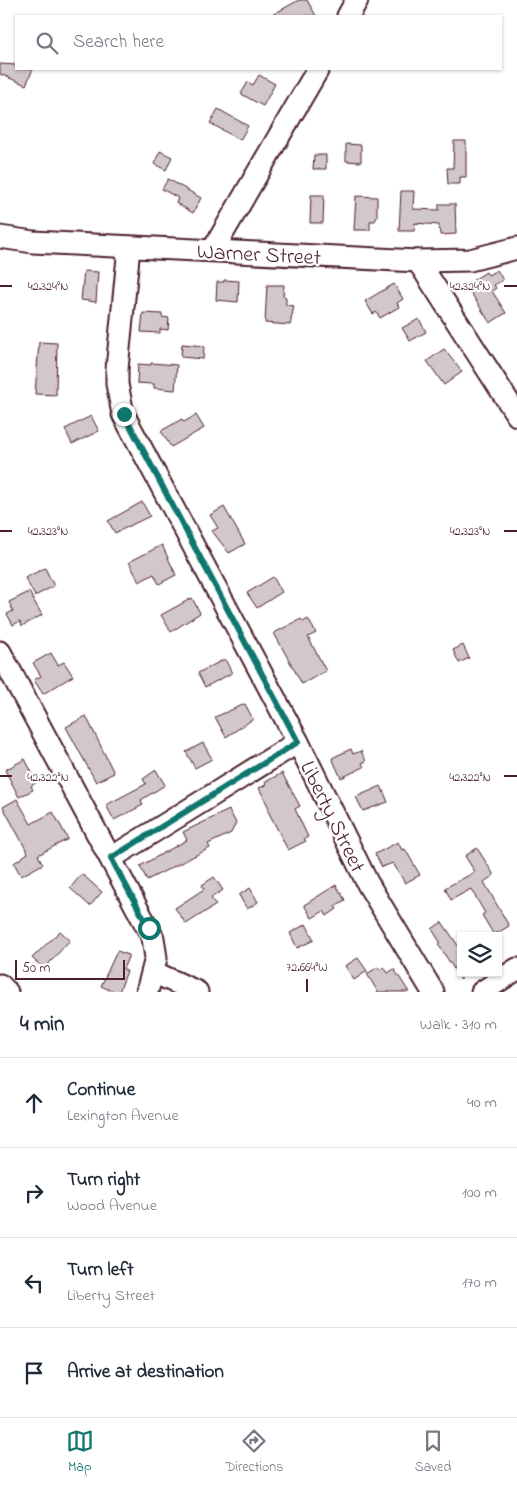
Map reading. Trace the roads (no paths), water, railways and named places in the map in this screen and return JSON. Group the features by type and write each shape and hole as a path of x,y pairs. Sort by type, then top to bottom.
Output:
{"street":[{"path":"349,15 357,0"},
{"path":"213,250 317,70"},
{"name":"Warner Street","path":"0,236 33,242 418,261 470,260 517,248"},
{"name":"Liberty Street","path":"129,247 117,369 119,400 124,414 298,742 368,884 433,992"},
{"path":"418,261 517,415"},
{"path":"0,652 154,938 156,948 150,982 197,992"},
{"path":"111,858 298,742"},
{"path":"482,992 517,969"},
{"path":"0,985 7,992"}]}
